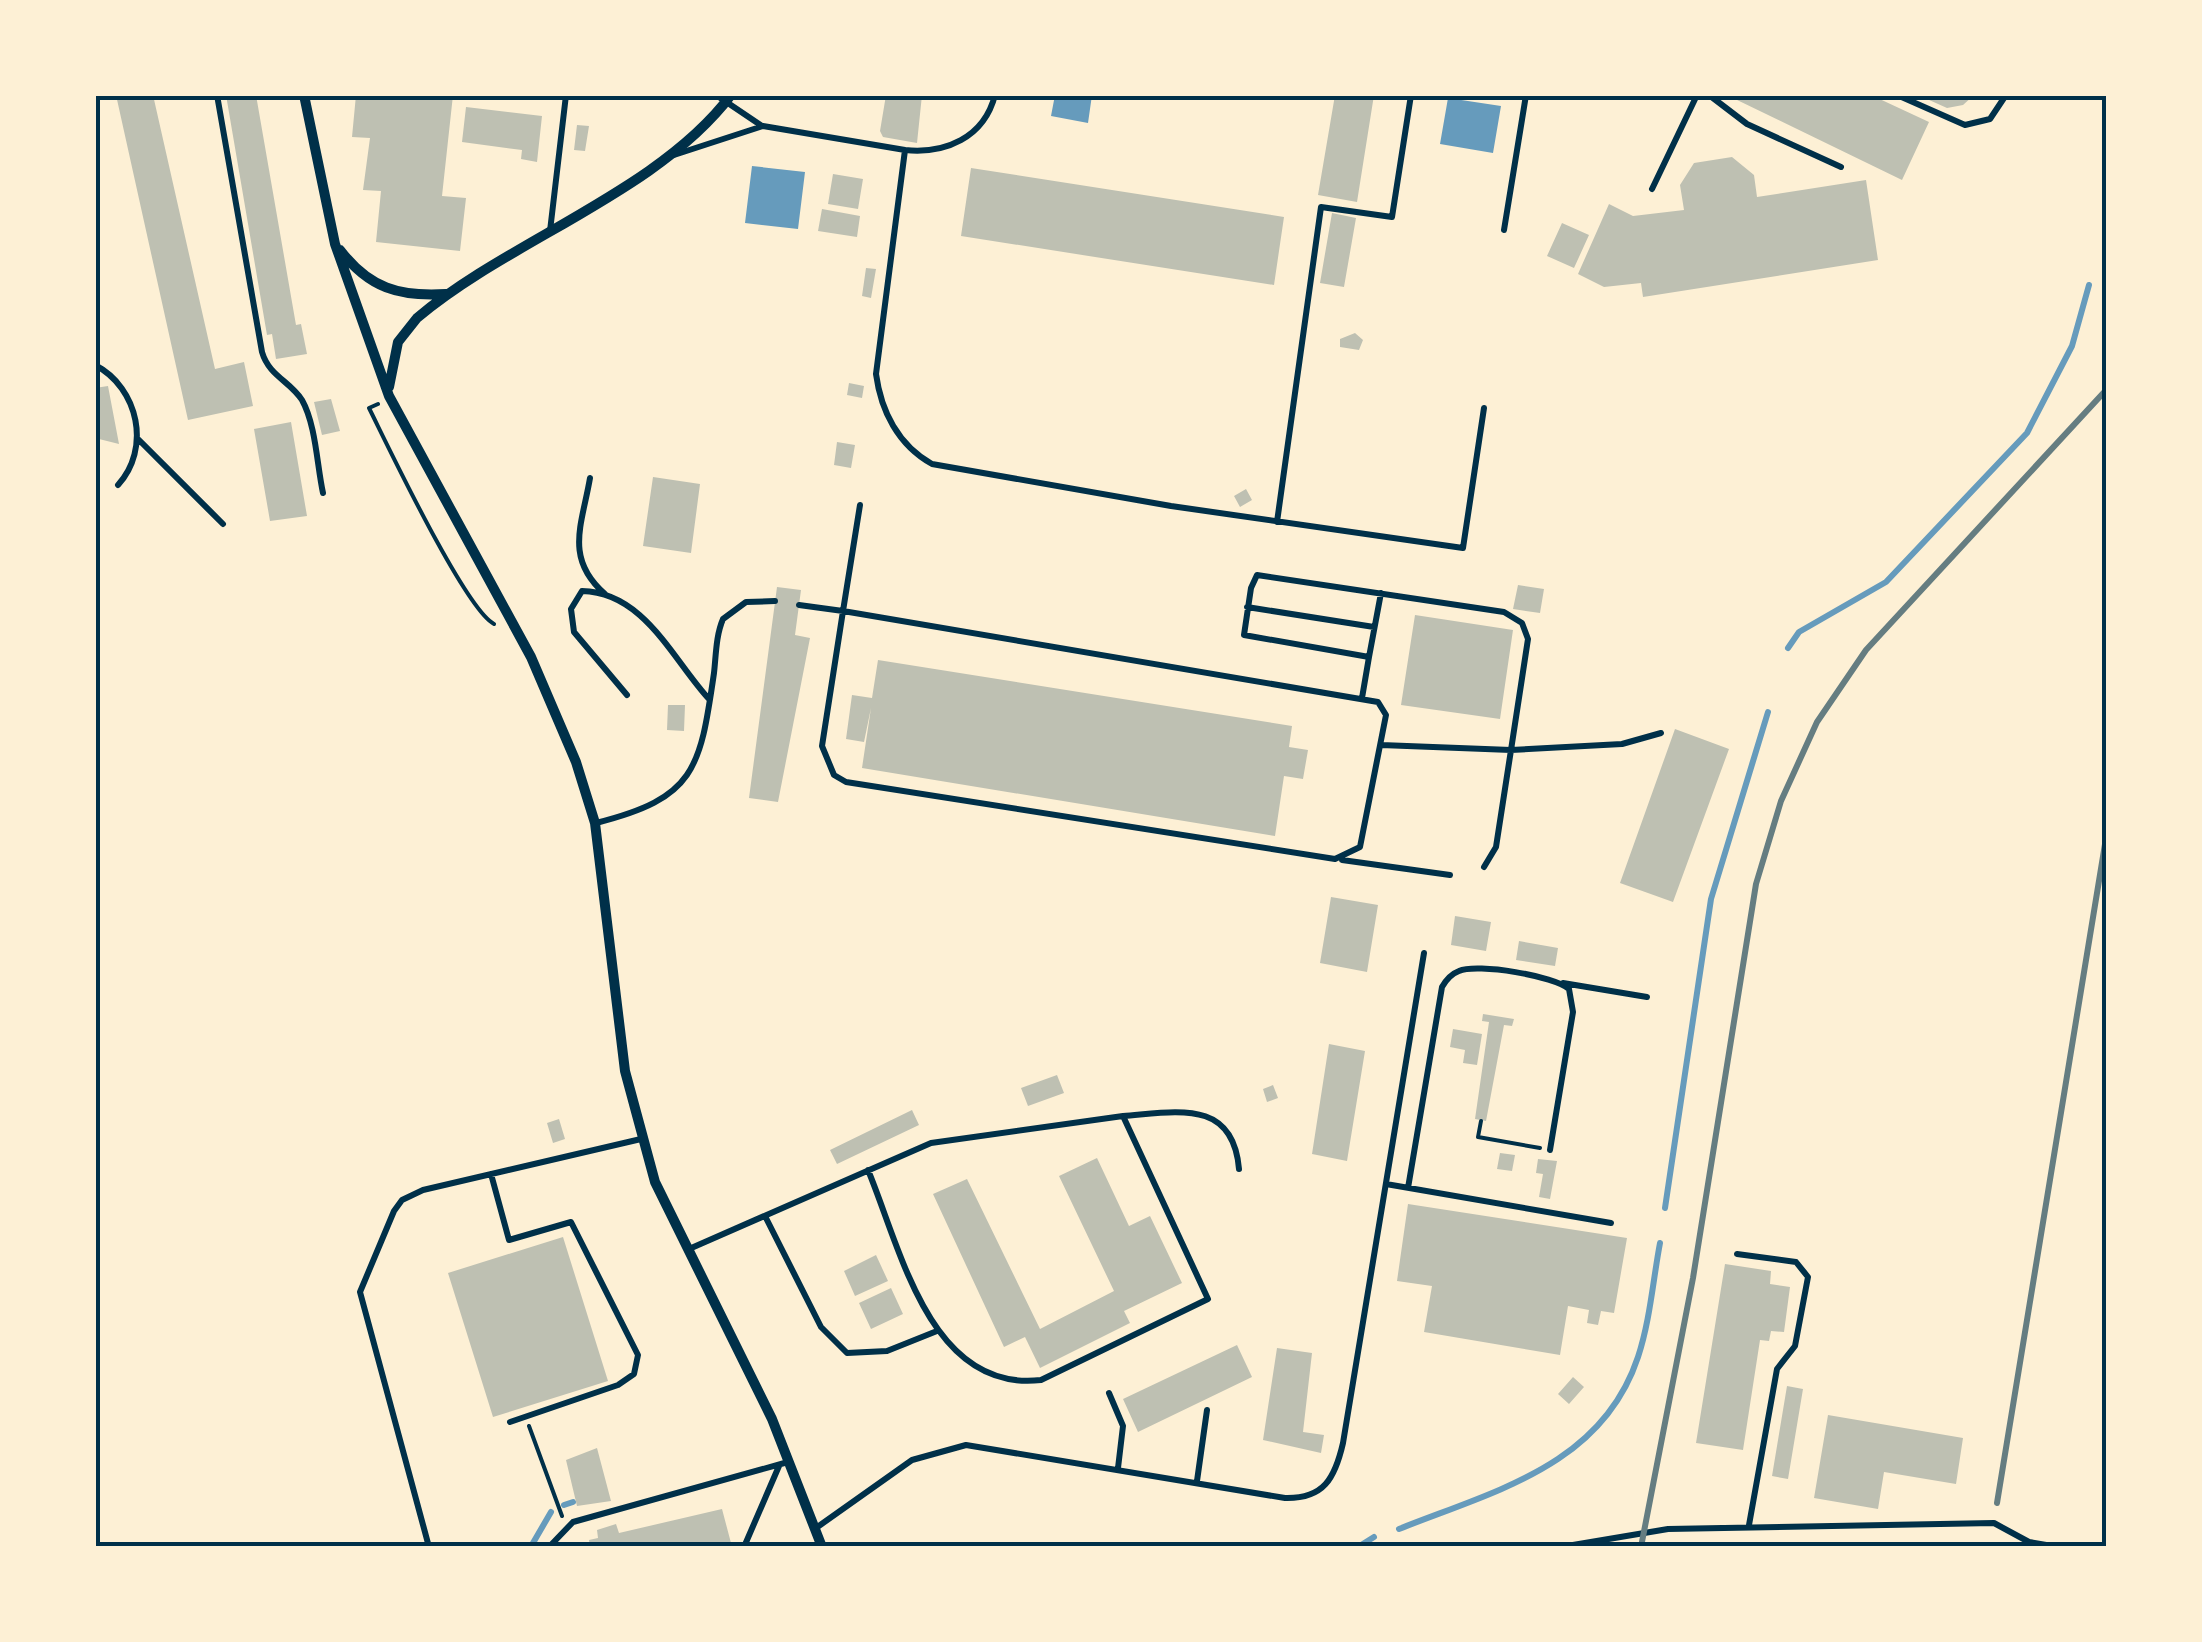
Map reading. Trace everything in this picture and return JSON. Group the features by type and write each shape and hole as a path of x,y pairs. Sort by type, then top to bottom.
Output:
{"street":[{"path":"304,95 336,244 389,396 531,656 570,744 594,824 615,1008 641,1139 656,1182 822,1547"},
{"path":"389,396 389,372 398,342 417,318 656,163 724,98"},
{"path":"336,244 355,269 385,290 424,296 452,293"}],"lane":[{"path":"217,95 262,352 273,374 291,388 305,408 323,494"},
{"path":"550,231 566,96 554,95"},
{"path":"724,98 763,126 932,153 960,143 983,120 996,95"},
{"path":"1277,522 1320,207 1392,217 1412,95"},
{"path":"1504,230 1526,95"},
{"path":"1652,188 1697,95"},
{"path":"1709,95 1747,124 1841,167"},
{"path":"1897,95 1965,126 1990,119 2006,95"},
{"path":"656,163 763,126"},
{"path":"905,150 876,374 879,396 892,425 918,456 952,470 1463,548 1484,408"},
{"path":"95,365 124,390 138,439 136,460 118,486"},
{"path":"138,439 223,524"},
{"path":"590,478 578,556 590,582 649,622 710,700"},
{"path":"860,505 822,746 834,775 846,782 1450,875"},
{"path":"1369,657 1250,640 1244,635 1247,607 1257,575 1504,612 1522,623 1528,639 1511,750 1496,846 1484,867"},
{"path":"609,598 582,591 574,598 571,618 574,632 627,696"},
{"path":"1362,698 1381,592"},
{"path":"594,824 644,811 678,788 700,751 723,619 746,602 775,601"},
{"path":"799,605 1362,698 1384,707 1366,839 1350,855 1336,859"},
{"path":"1247,607 1374,628"},
{"path":"1381,745 1511,750 1622,744 1662,733"},
{"path":"816,1528 912,1460 966,1445 1023,1451 1299,1498 1311,1496 1330,1482 1343,1442 1424,953"},
{"path":"1408,1188 1442,988 1448,978 1473,968 1647,998"},
{"path":"1550,1150 1573,1012 1573,999 1562,982"},
{"path":"689,1250 930,1143 1123,1116 1189,1112 1212,1118 1232,1138 1238,1169"},
{"path":"868,1170 937,1331 955,1353 973,1365 1021,1382 1031,1381 1071,1368 1208,1299 1123,1116"},
{"path":"428,1547 360,1284 402,1200 423,1190 641,1139"},
{"path":"491,1174 509,1240 571,1222 638,1355 634,1374 618,1384 510,1422"},
{"path":"1386,1184 1611,1223"},
{"path":"764,1216 820,1327 846,1353 887,1351 937,1331"},
{"path":"1737,1254 1796,1262 1808,1270 1795,1346 1778,1369 1750,1525"},
{"path":"1109,1393 1123,1426 1118,1468"},
{"path":"1197,1481 1207,1410"},
{"path":"549,1547 566,1526 785,1463"},
{"path":"744,1547 785,1463"},
{"path":"1562,1547 1644,1530 1994,1522 2029,1545 2058,1547"}],"path":[{"path":"1481,1121 1478,1137 1550,1150"},
{"path":"526,1417 566,1526"}],"water":[{"path":"1055,95 1092,95 1088,123 1051,116"},
{"path":"1448,98 1501,106 1493,153 1440,144"},
{"path":"752,166 805,172 798,229 745,223"}],"building":[{"path":"116,95 153,95 215,369 244,362 253,406 188,420"},
{"path":"226,95 256,95 296,325 301,324 307,354 276,359 272,334 267,335"},
{"path":"356,95 453,95 442,196 466,198 460,251 376,242 381,191 363,190 370,138 352,137"},
{"path":"886,95 922,95 917,143 883,137 880,131"},
{"path":"1335,95 1374,95 1357,202 1318,195"},
{"path":"1737,95 1871,95 1929,122 1902,180 1735,99"},
{"path":"1918,95 1974,95 1963,105 1947,108"},
{"path":"466,107 542,116 537,162 521,159 522,150 462,142"},
{"path":"577,125 589,126 585,151 574,150"},
{"path":"1732,157 1754,175 1757,197 1866,180 1878,260 1643,297 1641,283 1604,287 1578,274 1609,204 1633,216 1684,210 1680,185 1694,163"},
{"path":"971,168 1284,217 1274,285 961,236"},
{"path":"833,174 863,179 858,209 828,204"},
{"path":"822,209 860,216 857,237 818,231"},
{"path":"1332,213 1356,218 1344,287 1320,283"},
{"path":"1562,223 1589,235 1574,268 1547,256"},
{"path":"866,268 876,269 871,298 862,296"},
{"path":"1355,333 1363,340 1359,350 1340,347 1340,339"},
{"path":"849,383 864,386 862,398 847,395"},
{"path":"108,386 119,444 95,438 95,388"},
{"path":"331,399 340,431 322,435 314,402"},
{"path":"291,422 307,516 270,521 254,429"},
{"path":"837,442 855,445 851,468 834,465"},
{"path":"653,477 700,484 691,553 643,546"},
{"path":"1246,489 1252,500 1240,507 1234,496"},
{"path":"1518,585 1544,589 1540,613 1513,609"},
{"path":"777,587 801,590 795,635 810,638 778,802 749,798"},
{"path":"1415,615 1513,630 1500,719 1401,705"},
{"path":"878,660 1292,726 1289,747 1308,750 1303,779 1284,776 1275,836 862,768 871,708 864,742 846,739 852,695 872,698"},
{"path":"668,705 685,705 684,731 667,730"},
{"path":"1675,729 1729,749 1673,902 1620,883"},
{"path":"1331,897 1378,905 1367,972 1320,963"},
{"path":"1455,916 1491,922 1486,951 1451,945"},
{"path":"1519,941 1558,948 1555,966 1516,960"},
{"path":"1483,1014 1514,1019 1512,1026 1504,1025 1486,1121 1475,1119 1489,1022 1482,1021"},
{"path":"1453,1029 1482,1034 1477,1065 1463,1063 1465,1050 1450,1047"},
{"path":"1329,1044 1365,1051 1347,1161 1312,1154"},
{"path":"1057,1075 1064,1093 1028,1106 1021,1088"},
{"path":"1273,1085 1278,1098 1267,1102 1263,1089"},
{"path":"912,1110 919,1125 837,1164 830,1150"},
{"path":"559,1119 565,1139 553,1143 547,1123"},
{"path":"1500,1153 1515,1155 1512,1171 1497,1169"},
{"path":"1097,1158 1129,1226 1150,1216 1182,1283 1124,1311 1130,1323 1040,1368 1025,1337 1004,1347 933,1194 967,1179 1040,1329 1114,1291 1059,1176"},
{"path":"1538,1159 1557,1161 1550,1199 1539,1197 1543,1174 1536,1173"},
{"path":"1408,1204 1627,1238 1614,1313 1601,1311 1598,1325 1587,1323 1589,1310 1568,1306 1560,1355 1424,1332 1432,1286 1397,1281"},
{"path":"563,1237 608,1381 493,1417 448,1273"},
{"path":"876,1255 888,1281 855,1296 844,1271"},
{"path":"1725,1264 1771,1271 1770,1284 1790,1287 1784,1332 1771,1331 1769,1341 1760,1340 1743,1450 1696,1443"},
{"path":"891,1288 903,1314 871,1329 859,1303"},
{"path":"1237,1345 1252,1377 1138,1432 1123,1399"},
{"path":"1277,1348 1312,1353 1303,1432 1324,1435 1321,1453 1263,1440"},
{"path":"1573,1377 1584,1387 1569,1404 1558,1394"},
{"path":"1787,1386 1803,1389 1788,1479 1772,1476"},
{"path":"1828,1415 1963,1438 1956,1484 1884,1472 1878,1509 1814,1498"},
{"path":"597,1448 611,1501 577,1506 566,1460"},
{"path":"722,1509 731,1543 590,1547 589,1540 598,1538 597,1530 616,1524 619,1533"}],"waterway":[{"path":"1788,648 1799,632 1886,582 2027,433 2072,346 2089,285"},
{"path":"1665,1208 1711,899 1768,712"},
{"path":"1399,1529 1541,1470 1599,1425 1621,1394 1638,1357 1660,1243"},
{"path":"564,1505 573,1502"},
{"path":"533,1543 551,1512"},
{"path":"1358,1547 1374,1537"}],"railway":[{"path":"1641,1547 1693,1278 1756,884 1781,801 1817,722 1866,650 2107,389"},
{"path":"1997,1503 2107,832"}]}
